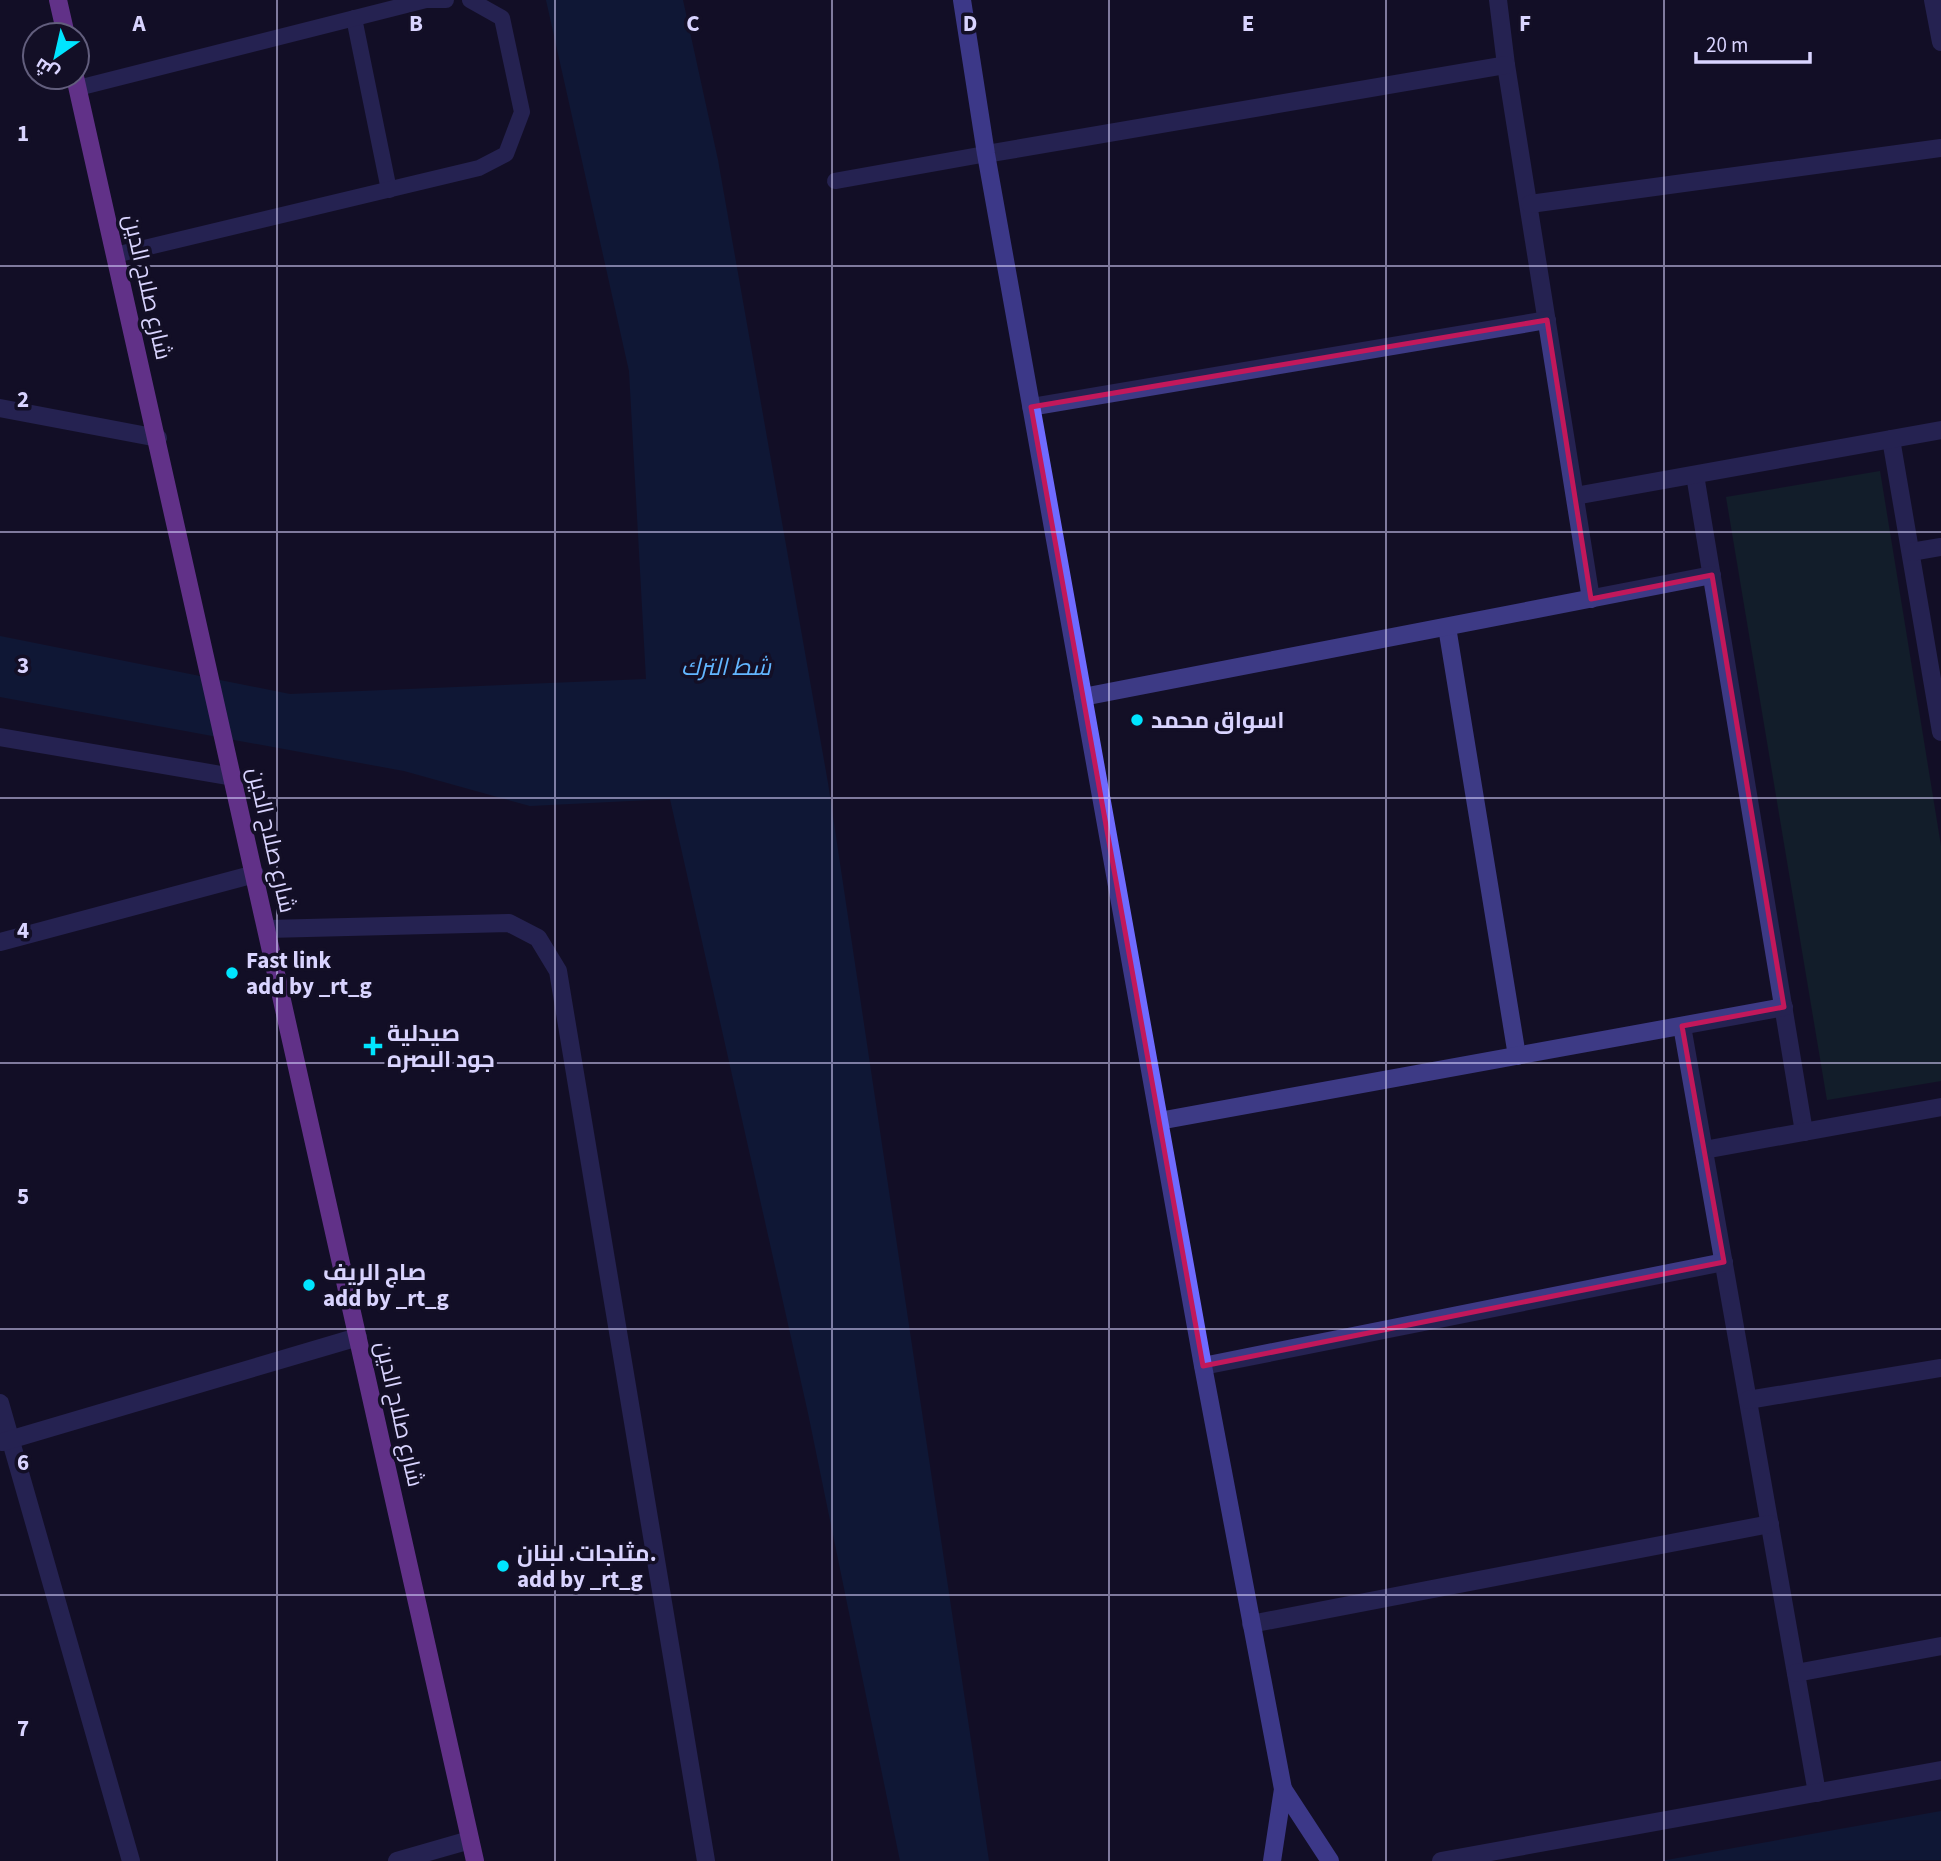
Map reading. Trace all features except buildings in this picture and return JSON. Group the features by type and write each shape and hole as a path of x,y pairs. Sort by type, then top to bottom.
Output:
{"main road":[{"path":"58,0 63,21"},
{"name":"شارع صلاح الدين","path":"79,91 475,1861"}],"street":[{"path":"962,0 986,154 1159,1121 1283,1789 1272,1861"},
{"path":"1498,0 1591,599"},
{"path":"1937,10 1941,42"},
{"path":"986,154 1506,65"},
{"path":"1530,204 1941,148"},
{"path":"1031,407 1547,320"},
{"path":"0,408 158,438"},
{"path":"1575,496 1941,430"},
{"path":"1891,439 1941,732"},
{"path":"1695,475 1804,1132"},
{"path":"1910,552 1941,547"},
{"path":"1083,697 1712,575"},
{"path":"1447,627 1517,1056"},
{"path":"0,737 233,777"},
{"path":"0,942 255,874"},
{"path":"267,929 509,923 538,938 558,971 706,1861"},
{"path":"1159,1121 1783,1007"},
{"path":"1682,1026 1817,1793"},
{"path":"1704,1150 1941,1107"},
{"path":"1203,1366 1724,1262"},
{"path":"5,1441 358,1337"},
{"path":"1748,1400 1941,1368"},
{"path":"0,1404 5,1441 131,1861"},
{"path":"1251,1624 1770,1524"},
{"path":"1796,1673 1941,1646"},
{"path":"1441,1861 1941,1770"},
{"path":"1283,1789 1330,1861"},
{"path":"397,1861 470,1840"}],"lane":[{"path":"91,79 426,0 446,0"},
{"path":"116,255 479,168 506,154 522,112 502,18 470,0"},
{"path":"354,18 389,190"},
{"path":"835,181 986,154"}],"highlighted area":[{"path":"1547,320 1591,599 1712,575 1784,1007 1682,1026 1724,1262 1203,1366 1031,407"}],"green space":[{"path":"1880,471 1941,846 1941,1081 1827,1100 1726,497"}],"water":[{"name":"شط الترك","path":"546,0 683,0 718,160 828,783 989,1861 900,1861 808,1413 670,799 530,806 404,771 0,697 0,636 290,694 646,679 629,371"},
{"path":"1941,1811 1941,1860 1661,1861"}],"place":[{"name":"اسواق محمد","path":"1137,720"},
{"name":"Fast link add by _rt_g","path":"232,973"},
{"name":"صيدلية جود البصره","path":"373,1046"},
{"name":"صاج الريف add by _rt_g","path":"309,1285"},
{"name":"مثلجات. لبنان. add by _rt_g","path":"503,1566"}]}
